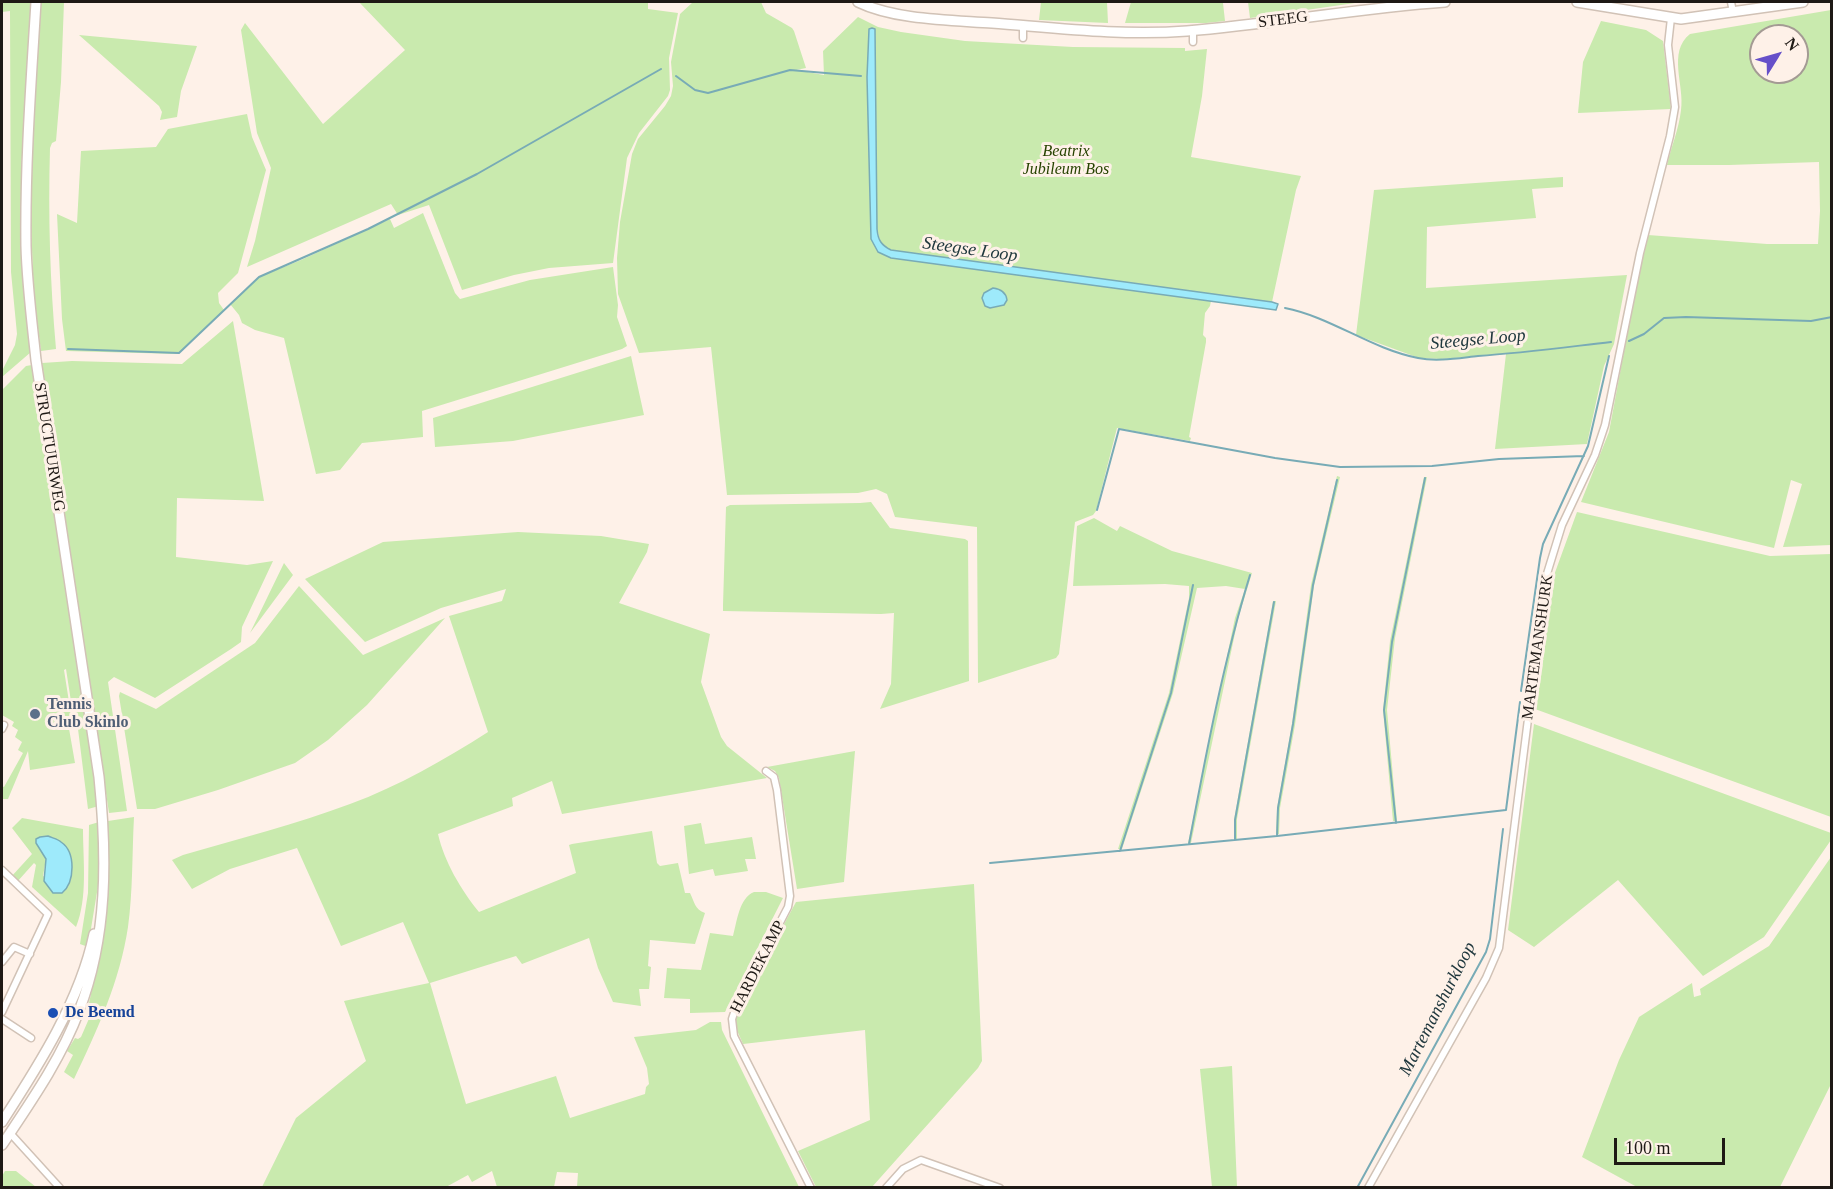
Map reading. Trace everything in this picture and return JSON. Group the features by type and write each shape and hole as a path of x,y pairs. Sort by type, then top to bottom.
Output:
{"main road":[{"name":"STRUCTUURWEG","path":"2,1145 52,1066 79,1011 91,974 103,914 103,817 99,777 37,372 30,310 26,248 26,168 36,2"},
{"name":"STEEG","path":"858,2 898,14 942,20 1115,32 1193,30 1388,6 1445,2"},
{"path":"1577,2 1671,18 1688,18 1803,2"},
{"name":"STRUCTUURWEG","path":"2,1123 39,1065 75,990 92,941 103,890"},
{"path":"2,1123 10,1133"}],"street":[{"path":"1731,2 1733,12"},
{"name":"MARTEMANSHURK","path":"1368,1188 1486,978 1499,948 1546,577 1562,525 1595,455 1605,425 1640,253 1670,136 1675,107 1668,45 1671,18"},
{"path":"1023,25 1023,38"},
{"path":"1193,30 1193,42"},
{"name":"HARDEKAMP","path":"766,771 774,777 777,790 790,896 788,907 736,1007 731,1025 734,1036 811,1188"},
{"path":"2,870 48,914 2,1012"},
{"path":"2,962 14,947 30,954"},
{"path":"2,1019 31,1038"},
{"path":"10,1133 60,1188"},
{"path":"886,1188 903,1169 921,1160 1000,1188"}],"green space":[{"path":"2,2 31,2 21,172 21,234 31,352 2,377 2,371 15,345 17,334 11,272 10,11 2,12"},
{"path":"41,2 64,2 56,141 50,148 50,249 56,349 41,351 34,298 29,176"},
{"path":"359,2 648,2 648,9 678,13 669,58 670,90 668,96 639,133 627,158 613,263 549,268 462,290 429,205 398,215 391,204 247,267 271,168 257,133 241,30 245,23 323,124 405,50"},
{"name":"Beatrix Jubileum Bos","path":"693,2 761,2 766,13 794,31 806,68 796,70 824,75 823,51 858,17 878,27 965,41 1073,47 1185,48 1185,51 1207,49 1202,96 1191,157 1301,176 1272,302 891,250 881,244 877,229 875,29 869,29 867,76 871,239 891,258 1211,301 1205,313 1203,335 1206,342 1190,441 1117,428 1096,511 1093,515 1075,522 1059,654 1056,658 978,683 977,527 895,517 887,494 876,489 858,493 727,495 711,347 639,353 618,294 617,258 620,222 632,154 638,139 671,96 673,86 671,62 680,14"},
{"path":"1041,2 1107,2 1108,23 1039,20"},
{"path":"1131,2 1223,3 1225,21 1125,23"},
{"path":"1248,2 1362,2 1250,18"},
{"path":"1831,10 1831,545 1783,547 1802,484 1791,480 1774,548 1581,502 1609,432 1638,276 1648,235 1767,244 1818,244 1819,162 1667,165 1681,110 1678,60 1683,41 1690,34"},
{"path":"1601,21 1646,30 1663,41 1671,109 1578,113 1583,62"},
{"path":"79,35 197,46 181,91 177,117 160,120 162,112 159,106"},
{"path":"247,114 252,137 266,170 238,273 218,293 219,303 224,310 178,354 66,351 62,319 57,214 77,223 81,151 156,147 168,129"},
{"path":"1563,177 1563,187 1532,189 1536,218 1427,227 1426,288 1627,275 1614,344 1604,366 1587,444 1495,449 1506,354 1441,359 1419,358 1356,335 1374,190"},
{"path":"423,213 455,293 460,299 530,280 613,267 618,305 617,317 627,346 422,411 423,437 362,443 340,470 316,474 284,338 255,330 242,323 230,304 259,277 390,219 394,228"},
{"path":"233,321 264,501 177,498 176,557 247,565 273,561 242,627 241,642 155,698 114,677 108,682 127,811 109,813 42,363 72,361 182,364"},
{"path":"631,356 644,415 513,441 435,447 433,418"},
{"path":"32,365 99,806 88,809 77,721 74,721 66,669 64,670 72,721 68,723 75,763 30,770 28,751 8,799 2,799 2,786 4,787 23,753 18,750 22,742 15,737 18,730 12,726 14,722 2,715 2,390 26,366"},
{"path":"1337,476 1340,477 1314,586 1295,725 1280,808 1279,834 1276,834 1277,808 1292,724 1311,585"},
{"path":"1424,477 1427,477 1395,638 1387,710 1397,821 1393,821 1383,710 1390,641"},
{"path":"871,502 890,528 968,541 969,681 880,709 891,684 894,613 723,611 726,507 730,505"},
{"path":"1577,512 1770,556 1831,554 1831,817 1535,709 1553,578"},
{"path":"1094,518 1117,531 1120,526 1172,551 1252,573 1238,619 1191,843 1188,843 1235,618 1245,589 1226,586 1197,588 1173,693 1122,849 1118,849 1169,693 1189,598 1189,586 1165,584 1073,586 1077,526"},
{"path":"518,532 601,536 649,544 647,552 619,603 710,634 701,682 721,737 727,746 767,778 562,814 552,781 512,798 513,806 438,834 454,875 479,912 576,873 569,845 652,831 657,863 660,866 678,863 685,893 690,893 697,907 705,913 695,944 650,940 649,989 639,989 641,1006 613,1002 598,968 589,938 522,964 516,956 430,983 466,1104 556,1076 570,1118 645,1094 649,1084 647,1068 634,1037 696,1030 710,1022 721,1022 722,1030 799,1187 577,1187 578,1173 557,1172 554,1187 497,1187 492,1171 472,1182 468,1175 446,1187 262,1187 296,1118 366,1061 344,1001 429,983 403,922 341,946 297,848 230,869 192,889 172,860 309,818 368,797 421,772 488,732 449,616 502,601 506,589 441,608 365,642 305,579 383,542"},
{"path":"284,563 293,575 250,633"},
{"path":"299,586 363,655 445,618 367,705 328,740 295,763 155,809 137,809 120,692 156,709 255,643"},
{"path":"1273,601 1276,601 1237,819 1237,839 1234,839 1234,820"},
{"path":"1534,724 1831,833 1831,840 1764,937 1703,976 1618,880 1534,947 1508,930"},
{"path":"855,751 844,882 797,889 779,778 775,771 767,767"},
{"path":"134,817 131,900 124,947 107,1005 74,1079 64,1072 73,1055 67,1051 75,1038 81,1037 91,1014 87,1012 101,941 106,893 108,821"},
{"path":"22,818 83,829 83,891 80,916 76,927 32,887 36,865 34,863 17,882 11,877 32,854 12,828","holes":["43,853 71,857 72,867 68,887 43,876 46,859"]},
{"path":"99,822 98,886 88,947 80,944 88,893 89,825"},
{"path":"701,823 705,844 752,837 756,859 745,859 748,871 715,876 713,869 689,874 684,826"},
{"path":"1831,857 1831,1084 1780,1187 1637,1187 1582,1157 1619,1060 1639,1017 1692,983 1694,997 1701,995 1700,989 1769,946"},
{"path":"974,884 982,1061 872,1187 816,1187 798,1151 870,1120 865,1030 743,1044 733,1021 734,1017 796,902"},
{"path":"754,892 766,892 783,898 725,1012 690,1013 690,999 664,998 667,968 701,970 710,933 733,936 742,905 745,899"},
{"path":"1232,1066 1237,1187 1212,1187 1200,1069"},
{"path":"5,1171 16,1171 36,1187 2,1187 2,1176"}],"water":[{"path":"869,29 875,29 877,229 882,244 891,250 1272,302 1278,304 1276,310 891,258 878,252 871,239 867,77"},
{"path":"993,288 1001,290 1006,295 1007,300 1004,305 990,308 985,306 982,298 984,293"},
{"path":"48,836 58,840 66,847 71,860 71,875 62,893 53,893 44,881 46,859 36,839"}],"waterway":[{"path":"68,349 179,353 259,277 368,229 477,174 661,69"},
{"path":"676,76 695,90 708,93 790,70 861,76"},
{"name":"Steegse Loop","path":"1285,308 1319,318 1384,348 1425,359 1456,359 1611,342"},
{"name":"Steegse Loop","path":"1629,341 1644,334 1664,318 1811,321 1832,317"},
{"name":"Martemanshurkloop","path":"1521,691 1543,544 1588,446 1609,356"},
{"path":"1097,510 1119,429 1275,458 1340,467 1432,466 1499,459 1584,456"},
{"path":"1396,823 1384,710 1392,642 1425,478"},
{"path":"1277,836 1278,808 1313,585 1337,480"},
{"path":"1189,844 1223,675 1250,575"},
{"path":"1120,851 1171,693 1193,585"},
{"path":"1235,840 1235,820 1274,602"},
{"path":"990,863 1277,836 1506,810 1520,702"},
{"name":"Martemanshurkloop","path":"1357,1188 1486,952 1490,939 1503,829"}],"place":[{"name":"Tennis Club Skinlo","path":"35,714"},
{"name":"De Beemd","path":"53,1013"}]}
